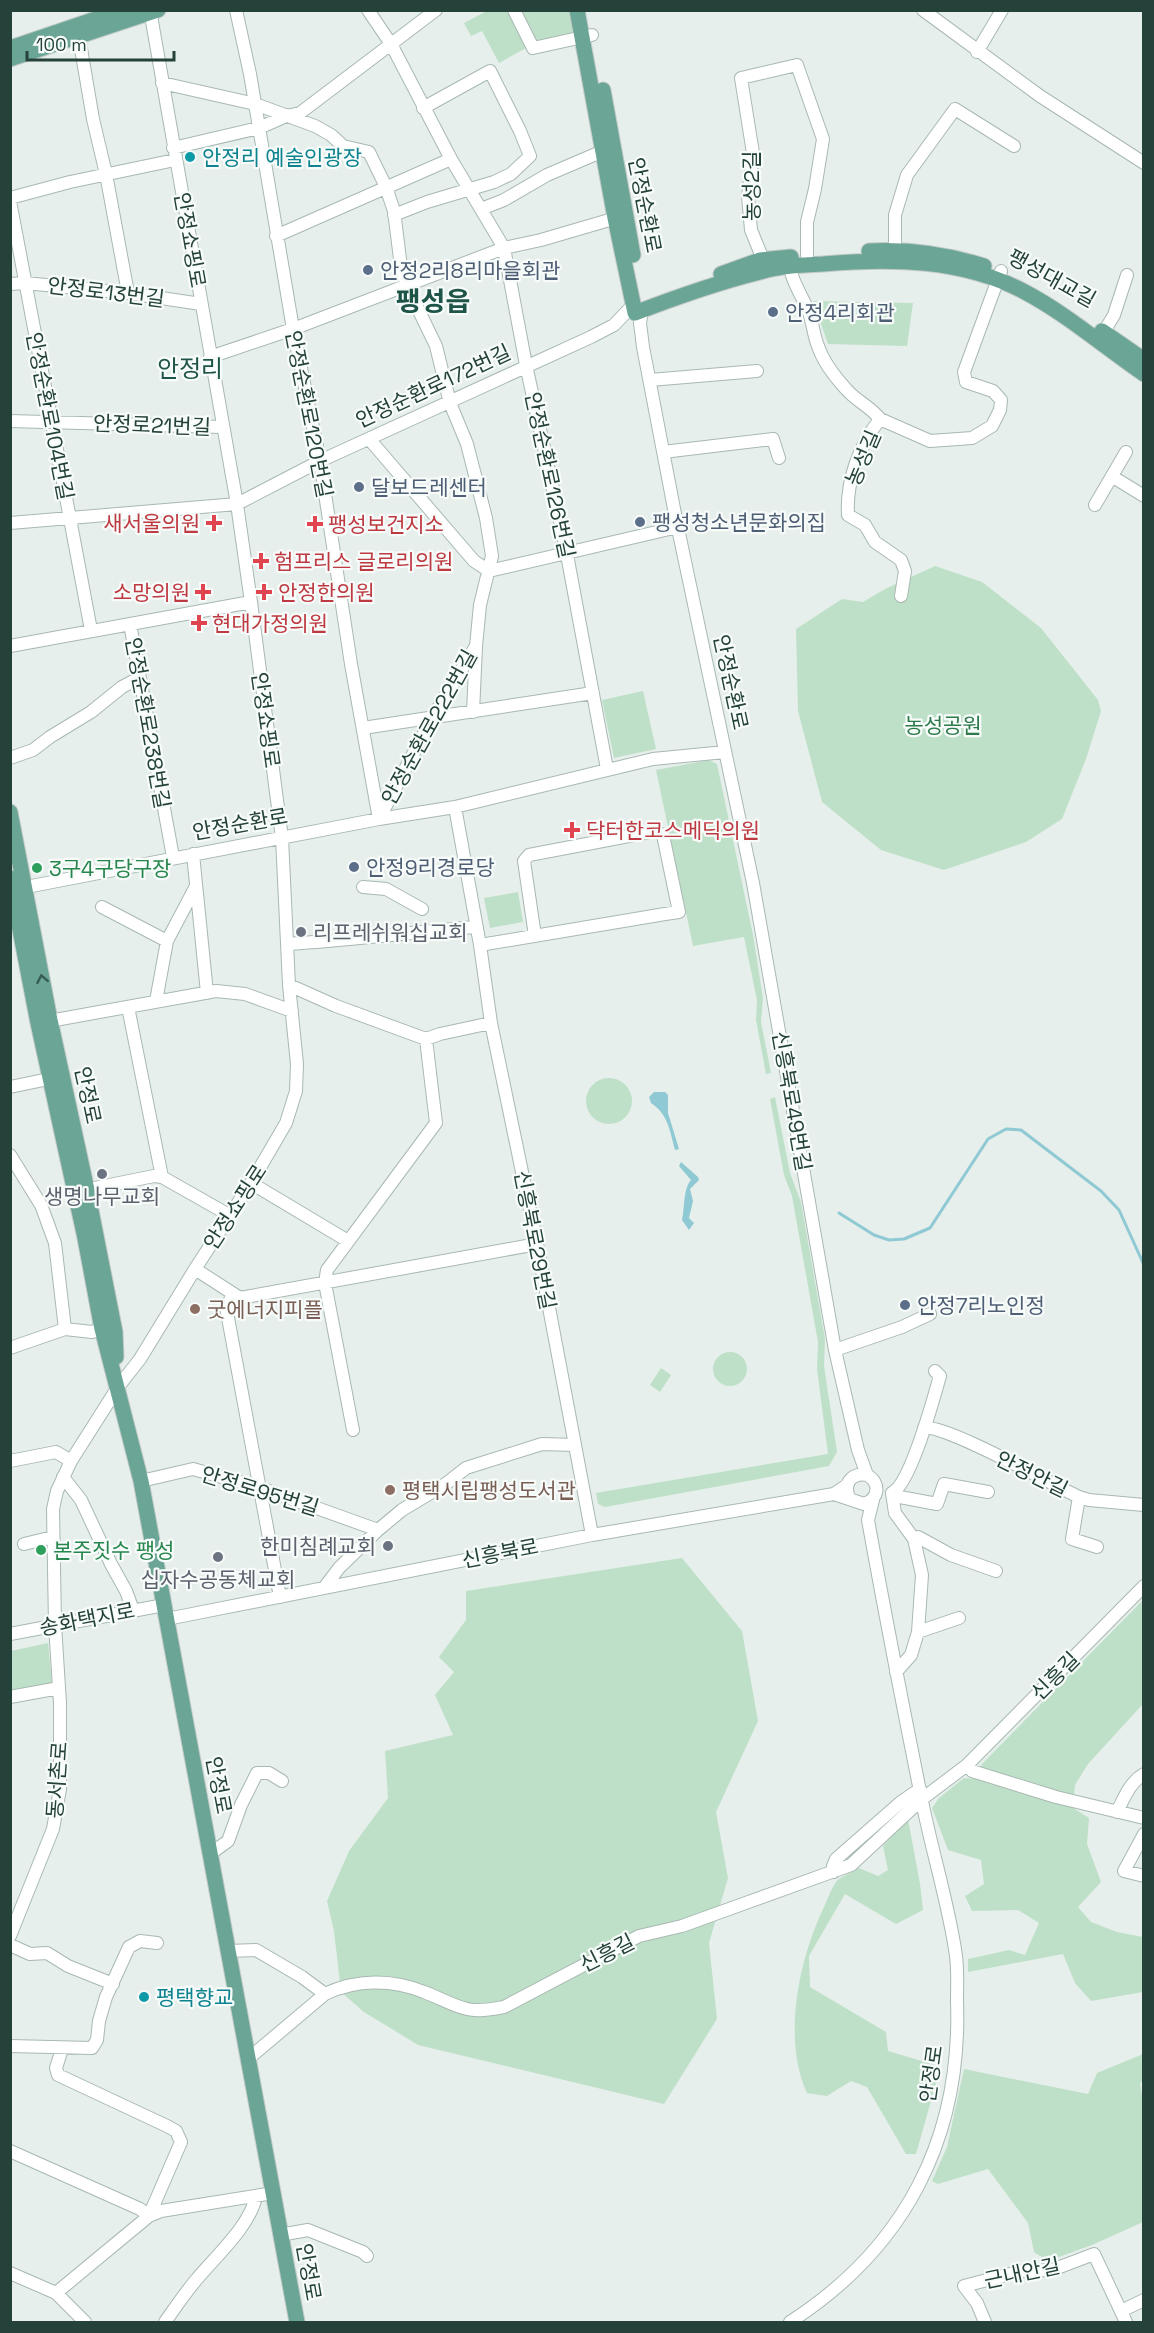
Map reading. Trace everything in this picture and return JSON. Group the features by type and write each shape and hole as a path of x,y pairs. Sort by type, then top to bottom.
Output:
{"main road":[{"path":"10,48 122,10"},
{"name":"안정순환로","path":"577,10 588,36 638,307"},
{"name":"안정순환로","path":"587,10 588,36 603,152 620,217"},
{"path":"10,59 153,12"},
{"name":"팽성대교길","path":"638,307 760,272 807,255 895,255 962,259 1041,291 1101,336 1143,360"},
{"path":"789,262 895,255"},
{"name":"팽성대교길","path":"638,307 760,260 789,262"},
{"path":"1101,336 1143,374"},
{"name":"안정로","path":"10,812 15,886 21,927 115,1332 118,1387"},
{"name":"안정로","path":"81,1191 102,1329 141,1481 297,2322"}],"street":[{"name":"안정순환로120번길","path":"236,10 255,104 293,329 320,461 379,819"},
{"name":"안정순환로126번길","path":"368,10 391,44 451,159 504,248 526,365 567,552 607,769"},
{"path":"10,200 174,154 300,113 436,10"},
{"path":"514,10 533,48 588,36"},
{"path":"923,10 977,52 1143,163"},
{"path":"977,52 1002,10"},
{"name":"안정쇼핑로","path":"118,1387 140,1359 251,1183 286,1123 296,1091 297,1064 289,985 282,838 251,602 237,504 162,83 153,12"},
{"path":"79,37 128,293"},
{"name":"농성2길","path":"760,260 760,252 751,230 748,196 753,153 741,78 797,65 823,139 807,222 807,255"},
{"path":"394,215 511,174 530,156 520,130 490,71 423,108"},
{"name":"안정순환로222번길","path":"162,83 255,104 331,135 343,146 369,152 386,187 394,215 401,267 407,286 436,346 450,403 467,444 486,518 492,556 480,605 476,646 432,718 379,819"},
{"path":"895,255 895,215 907,175 955,109 1014,146"},
{"name":"안정순환로","path":"481,209 504,200 547,176 603,152"},
{"path":"276,236 451,159"},
{"name":"안정순환로104번길","path":"10,200 91,630"},
{"path":"210,357 293,329 504,248 541,240 620,217"},
{"path":"789,262 815,329 818,346 834,374 848,391 871,408 880,419"},
{"path":"1101,336 1114,315 1127,275"},
{"name":"농성길","path":"902,596 905,572 902,560 875,542 865,525 848,515 847,501 851,477 864,446 880,419 930,441 972,438 992,426 1000,410 1001,400 993,391 966,382 964,372 1000,276"},
{"name":"안정로13번길","path":"10,284 25,283 128,293 201,304"},
{"name":"안정순환로","path":"15,886 455,807 653,759 724,752 663,452 643,347 638,307"},
{"name":"안정순환로172번길","path":"237,504 320,461 450,403 614,325 638,307"},
{"path":"650,380 757,371"},
{"name":"안정로21번길","path":"10,421 222,427"},
{"path":"663,452 773,439 779,458"},
{"path":"370,440 474,561 489,571 678,527"},
{"path":"1095,505 1126,452"},
{"path":"1113,477 1143,496"},
{"path":"10,523 237,504"},
{"path":"10,646 251,602"},
{"name":"안정순환로238번길","path":"130,624 173,857"},
{"path":"473,712 476,646"},
{"path":"10,758 33,750 91,712 122,687 139,678"},
{"path":"363,728 593,693"},
{"name":"신흥북로49번길","path":"724,752 753,883 836,1350 858,1450 867,1475"},
{"name":"신흥북로29번길","path":"455,807 480,945 490,1023 537,1244 592,1535"},
{"path":"480,945 535,936 678,912 663,836 655,831 529,855 524,861 535,936"},
{"path":"193,854 207,993"},
{"path":"156,1001 167,941 196,886"},
{"path":"363,887 386,889 422,909"},
{"path":"102,907 167,941"},
{"path":"287,944 476,927"},
{"path":"289,985 344,1009 426,1039 490,1023"},
{"path":"44,1022 216,991 245,994 292,1011"},
{"path":"128,1007 162,1177"},
{"path":"353,1430 325,1283 327,1270 436,1123 426,1039"},
{"path":"10,1087 57,1078"},
{"path":"10,1155 41,1205 55,1243 64,1329"},
{"path":"81,1191 154,1176 162,1177 229,1215"},
{"path":"251,1183 348,1241"},
{"path":"195,1269 240,1298 537,1244"},
{"path":"234,1294 226,1307 280,1597"},
{"path":"836,1350 902,1327 930,1314"},
{"path":"10,1348 64,1329 92,1332 102,1329"},
{"path":"868,1520 875,1495 874,1481 867,1475 850,1481 834,1494 864,1504 875,1495 893,1492 902,1486 924,1428 940,1376 935,1371"},
{"name":"동서촌로","path":"10,1936 53,1829 60,1789 53,1509 63,1477 71,1461 118,1387"},
{"name":"안정안길","path":"924,1428 931,1427 955,1437 1079,1497 1143,1505"},
{"path":"324,1588 339,1568 378,1530 402,1510 447,1483 466,1468 542,1444 574,1446"},
{"path":"858,1450 847,1495 868,1520"},
{"path":"10,1461 56,1452 71,1461"},
{"name":"안정로95번길","path":"141,1481 193,1469 258,1487 378,1530"},
{"path":"63,1477 81,1500 126,1591 133,1611"},
{"name":"안정안길","path":"893,1492 900,1497 937,1504 944,1484 988,1492"},
{"path":"893,1492 895,1513 914,1539 922,1575 918,1632 911,1655 896,1672"},
{"name":"신흥북로","path":"165,1612 280,1597 592,1535 834,1494"},
{"path":"1079,1497 1072,1539 1096,1547"},
{"name":"안정로","path":"790,2322 822,2301 850,2277 888,2234 929,2162 946,2116 955,2074 956,1957 896,1672 868,1520"},
{"path":"24,1544 53,1537"},
{"path":"914,1539 918,1537 951,1555 996,1571"},
{"name":"신흥길","path":"325,1994 344,1985 382,1982 421,1990 467,2010 504,2007 639,1936 682,1926 834,1872 833,1866 836,1859 901,1802 920,1788 967,1766 1143,1586"},
{"name":"송화택지로","path":"10,1634 133,1611 165,1612"},
{"path":"918,1632 959,1618"},
{"path":"10,1697 58,1688"},
{"path":"967,1766 972,1771 1016,1785 1143,1818"},
{"path":"210,1854 228,1841 235,1827 241,1805 257,1773 269,1773 282,1781"},
{"path":"1118,1812 1127,1793 1137,1778 1143,1774"},
{"path":"1143,1834 1124,1871 1143,1876"},
{"path":"10,2046 92,2048 97,2040 99,2021 112,1984 129,1947 140,1941 157,1944"},
{"path":"10,1945 30,1954 47,1953 68,1966 112,1984"},
{"path":"228,1951 256,1950 302,1977 325,1994 248,2059"},
{"path":"62,2049 56,2068 58,2075 167,2126 179,2135 180,2146 149,2216"},
{"path":"10,2151 140,2209 149,2216"},
{"path":"56,2293 149,2216 161,2211 273,2193"},
{"path":"165,2322 197,2279 235,2235 254,2206 256,2196"},
{"path":"280,2235 308,2230 363,2252 367,2256"},
{"name":"근내안길","path":"985,2322 977,2303 964,2286 1022,2271 1052,2270 1094,2254 1123,2317 1143,2300"},
{"path":"10,2273 56,2293 85,2322"}],"green space":[{"path":"487,11 507,11 526,48 499,63 482,31 471,36 464,23"},
{"path":"517,11 570,11 573,33 539,43 532,39"},
{"path":"813,301 913,303 907,346 828,344"},
{"name":"농성공원","path":"935,566 982,582 1041,628 1098,700 1101,711 1086,759 1062,819 1026,842 944,870 881,850 822,802 798,711 796,629 842,599 863,602"},
{"path":"643,691 656,749 614,758 602,700"},
{"path":"709,760 717,764 753,935 763,998 761,1022 771,1073 766,1074 756,1020 757,1000 744,937 693,946 656,770"},
{"path":"518,892 523,922 490,928 484,898"},
{"path":"609,1078 625,1085 632,1101 625,1117 609,1124 593,1117 586,1101 593,1085"},
{"path":"775,1097 790,1173 801,1202 825,1339 824,1366 837,1452 829,1466 605,1507 598,1504 596,1493 828,1454 817,1369 818,1342 792,1196 784,1175 770,1099"},
{"path":"730,1352 742,1357 747,1369 742,1381 730,1386 718,1381 713,1369 718,1357"},
{"path":"661,1368 671,1375 660,1392 650,1385"},
{"path":"682,1558 742,1631 758,1721 716,1812 728,1878 709,1943 717,2019 664,2104 418,2045 364,2012 341,1992 334,1931 327,1901 349,1851 388,1798 385,1751 453,1735 435,1695 454,1672 439,1657 466,1620 466,1591"},
{"path":"1143,1600 1143,1704 1088,1764 1075,1785 1073,1808 1089,1818 1087,1844 1101,1882 1078,1907 1091,1922 1117,1932 1143,1937 1143,1992 1091,2001 1075,1983 1063,1954 968,1972 968,1959 1009,1950 1025,1955 1039,1923 1018,1910 972,1911 965,1896 984,1884 981,1860 948,1850 932,1808 939,1798 964,1778 976,1779 982,1764"},
{"path":"48,1643 52,1683 11,1692 11,1651"},
{"path":"908,1819 923,1910 896,1924 845,1894 809,1956 810,1987 886,2032 888,2051 932,2064 940,2069 916,2154 906,2154 867,2087 851,2081 827,2096 807,2093 800,2072 795,2024 801,1974 807,1950 832,1888 839,1879 859,1868 878,1876 888,1870 883,1846"},
{"path":"1143,2054 1143,2081 1140,2083 1144,2107 1143,2222 1092,2245 1048,2261 1034,2252 1028,2223 988,2169 938,2184 932,2181 947,2147 964,2069 1088,2094 1097,2073"}],"water":[{"path":"654,1092 665,1092 668,1095 668,1113 679,1149 675,1150 665,1118 651,1103 649,1097"},
{"path":"681,1162 699,1180 690,1189 693,1201 689,1218 694,1223 689,1230 682,1220 685,1193 691,1180 679,1166"}],"waterway":[{"path":"839,1213 874,1235 889,1240 904,1239 930,1228 988,1139 1006,1129 1021,1130 1101,1191 1119,1210 1144,1265"}],"place":[{"name":"안정리 예술인광장","path":"190,157"},
{"name":"안정2리8리마을회관","path":"368,270"},
{"name":"안정4리회관","path":"773,312"},
{"name":"달보드레센터","path":"359,487"},
{"name":"팽성청소년문화의집","path":"640,522"},
{"name":"새서울의원","path":"214,523"},
{"name":"팽성보건지소","path":"315,524"},
{"name":"험프리스 글로리의원","path":"261,561"},
{"name":"소망의원","path":"203,592"},
{"name":"안정한의원","path":"264,592"},
{"name":"현대가정의원","path":"199,623"},
{"name":"닥터한코스메딕의원","path":"572,830"},
{"name":"안정9리경로당","path":"354,867"},
{"name":"3구4구당구장","path":"37,868"},
{"name":"리프레쉬워십교회","path":"301,932"},
{"name":"생명나무교회","path":"102,1174"},
{"name":"안정7리노인정","path":"905,1305"},
{"name":"굿에너지피플","path":"195,1309"},
{"name":"평택시립팽성도서관","path":"390,1490"},
{"name":"한미침례교회","path":"388,1546"},
{"name":"본주짓수 팽성","path":"41,1550"},
{"name":"십자수공동체교회","path":"218,1557"},
{"name":"평택향교","path":"144,1997"}],"district":[{"name":"팽성읍","path":"433,301"},
{"name":"안정리","path":"190,368"}]}
